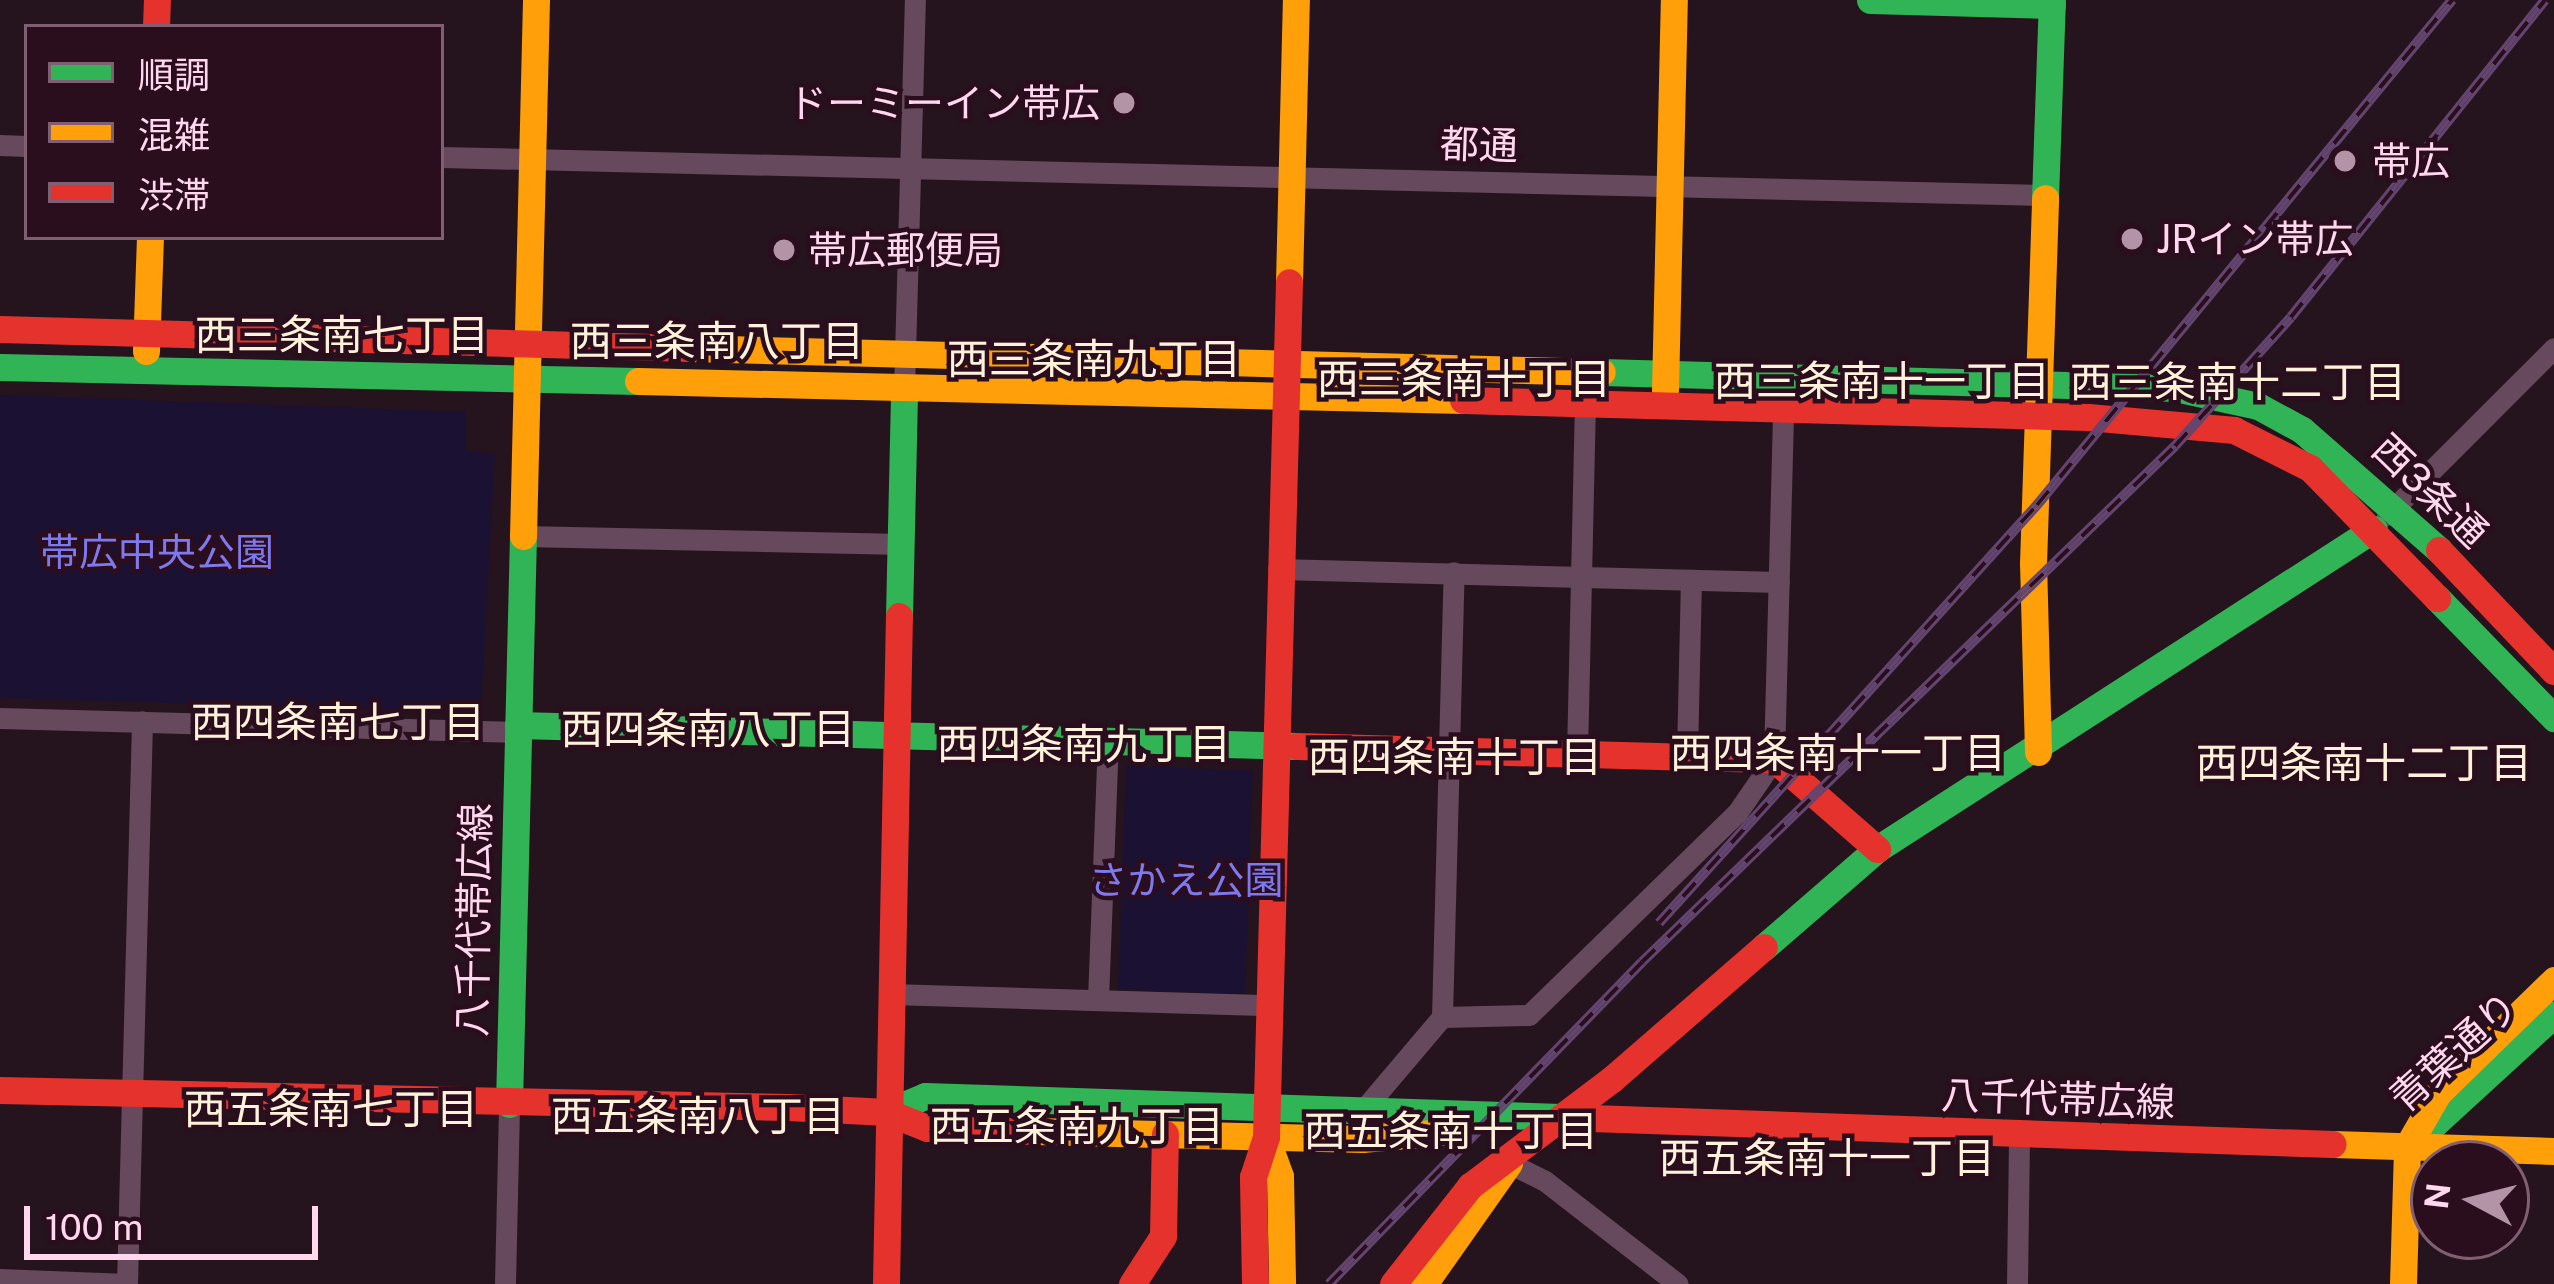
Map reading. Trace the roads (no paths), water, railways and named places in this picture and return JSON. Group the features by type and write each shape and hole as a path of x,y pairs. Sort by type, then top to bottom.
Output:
{"street":[{"name":"八千代帯広線","path":"536,0 509,1104 886,1112 926,1128 1362,1139 1559,1122"},
{"path":"886,1284 886,1112 915,0"},
{"path":"1255,1284 1253,1177 1266,1137 1267,1108 1296,0"},
{"path":"1665,405 1674,0"},
{"path":"1870,0 2052,3 2033,564 2038,752"},
{"name":"都通","path":"444,157 2046,195"},
{"path":"145,368 150,240"},
{"name":"西3条通","path":"0,329 2175,388 2258,406 2302,430 2396,505 2554,671"},
{"path":"1393,1284 1470,1186 1509,1163 1559,1122 1877,849 2038,752 2374,529 2554,348"},
{"name":"西3条通","path":"0,367 1665,405 2040,416 2234,430 2310,468 2554,718"},
{"path":"1576,754 1585,403"},
{"path":"1442,1017 1511,1020 1542,1005 1737,813 1774,759 1784,409"},
{"path":"522,536 903,544"},
{"path":"1278,569 1779,582"},
{"path":"1364,1109 1442,1017 1454,572"},
{"path":"1687,754 1691,580"},
{"path":"0,718 897,733 1774,759 1877,849"},
{"path":"0,1280 127,1284 142,721"},
{"path":"1098,999 1108,740"},
{"path":"2403,1284 2407,1148 2438,1093 2554,980"},
{"path":"890,994 1270,1005"},
{"name":"青葉通り","path":"2407,1148 2554,1014"},
{"path":"0,1090 509,1104 505,1284"},
{"name":"八千代帯広線","path":"886,1112 925,1096 1364,1109 1559,1122 2554,1151"},
{"path":"1132,1284 1163,1236 1165,1134"},
{"path":"1266,1137 1280,1176 1282,1284"},
{"path":"2017,1284 2019,1137"},
{"path":"1424,1284 1495,1193 1509,1163"},
{"path":"1509,1163 1545,1181 1678,1284"}],"railway":[{"path":"1659,923 2037,505 2452,0"},
{"path":"1329,1284 1642,962 2175,446 2291,317 2545,0"}],"place":[{"name":"ドーミーイン帯広","path":"1124,103"},
{"name":"帯広","path":"2345,161"},
{"name":"JRイン帯広","path":"2132,239"},
{"name":"帯広郵便局","path":"784,250"}],"district":[{"name":"西三条南七丁目","path":"342,335"},
{"name":"西三条南八丁目","path":"717,341"},
{"name":"西三条南九丁目","path":"1094,359"},
{"name":"西三条南十丁目","path":"1464,379"},
{"name":"西三条南十一丁目","path":"1882,381"},
{"name":"西三条南十二丁目","path":"2238,382"},
{"name":"西四条南七丁目","path":"338,722"},
{"name":"西四条南八丁目","path":"708,729"},
{"name":"西四条南九丁目","path":"1084,744"},
{"name":"西四条南十一丁目","path":"1838,753"},
{"name":"西四条南十丁目","path":"1455,757"},
{"name":"西四条南十二丁目","path":"2364,763"},
{"name":"西五条南七丁目","path":"331,1109"},
{"name":"西五条南八丁目","path":"698,1116"},
{"name":"西五条南九丁目","path":"1077,1126"},
{"name":"西五条南十丁目","path":"1451,1131"},
{"name":"西五条南十一丁目","path":"1827,1158"}],"park label":[{"name":"帯広中央公園","path":"157,552"},
{"name":"さかえ公園","path":"1186,880"}]}
